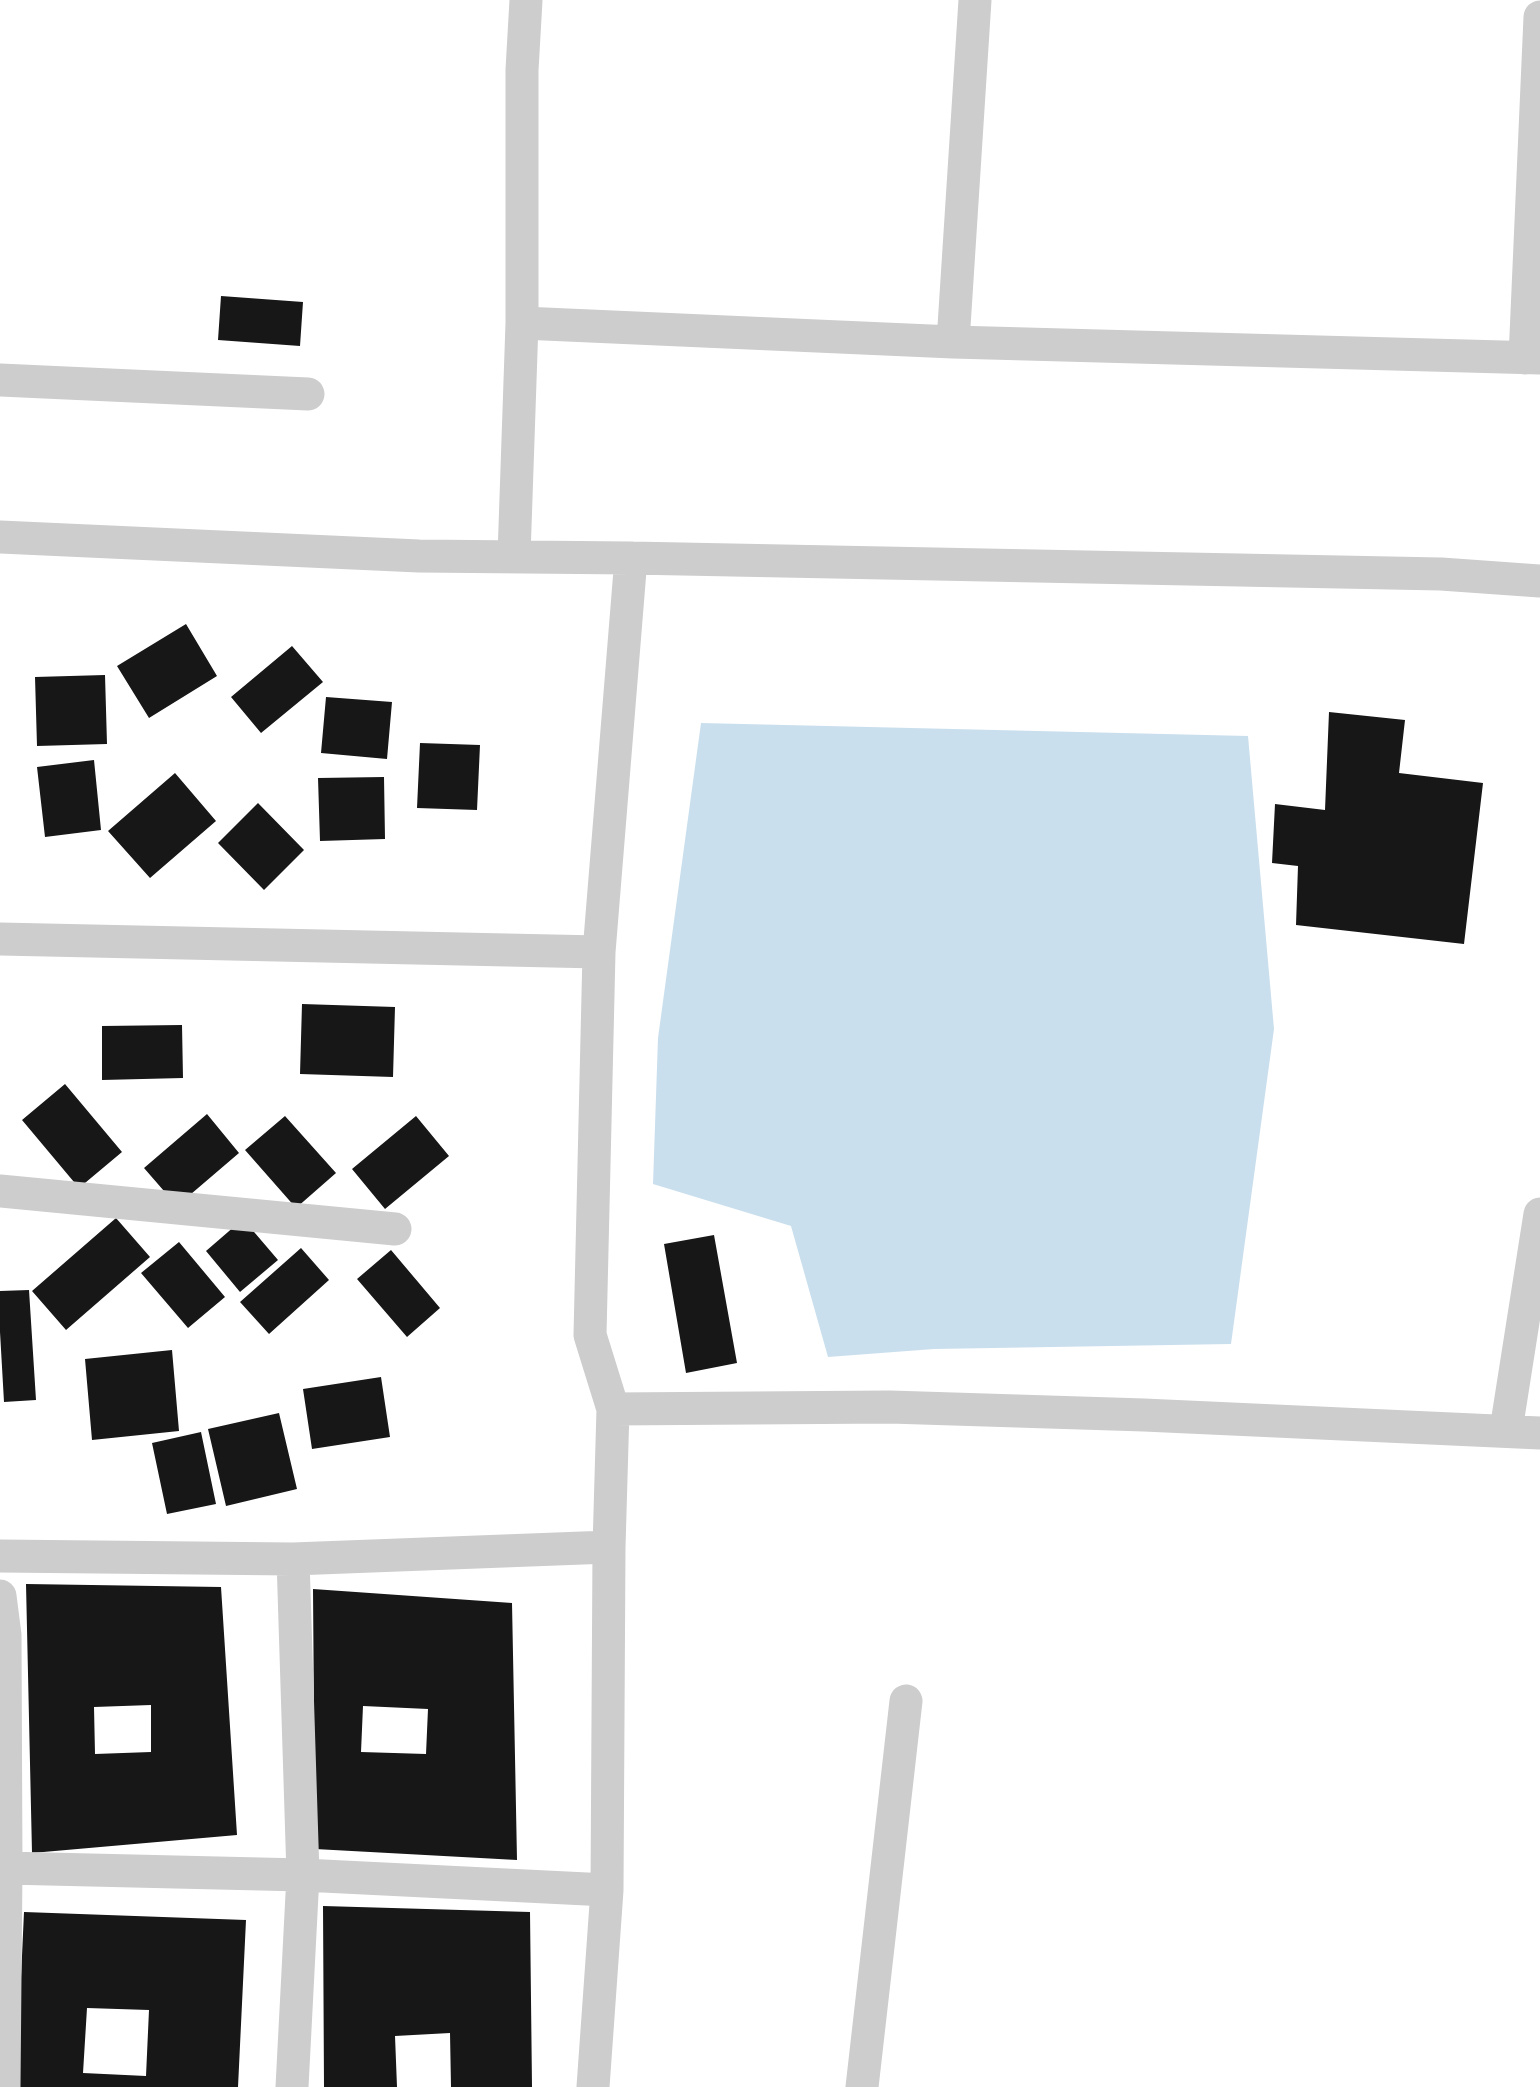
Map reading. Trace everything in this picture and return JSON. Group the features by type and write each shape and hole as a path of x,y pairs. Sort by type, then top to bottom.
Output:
{"street":[{"path":"514,556 522,323 522,70 526,0"},
{"path":"953,342 975,0"},
{"path":"522,323 953,342 1533,358 1540,17"},
{"path":"0,380 308,394"},
{"path":"0,537 419,556 1441,574 1540,581"},
{"path":"593,2087 607,1890 609,1547 613,1409 590,1335 599,952 631,558"},
{"path":"0,939 599,952"},
{"path":"0,1191 395,1229"},
{"path":"1506,1430 1540,1214"},
{"path":"613,1409 890,1407 1132,1414 1540,1433"},
{"path":"0,1556 293,1558 609,1547"},
{"path":"292,2087 303,1875 293,1558"},
{"path":"0,1596 5,1635 4,2087"},
{"path":"862,2087 906,1701"},
{"path":"6,1868 303,1875 607,1890"}],"water":[{"path":"701,723 1248,736 1274,1029 1231,1344 934,1349 828,1357 791,1226 653,1184 658,1038"}],"building":[{"path":"221,296 303,302 300,346 218,340"},
{"path":"186,624 217,676 149,718 117,666"},
{"path":"292,646 323,682 261,733 231,697"},
{"path":"105,675 107,744 37,746 35,677"},
{"path":"326,697 392,702 387,759 321,753"},
{"path":"1329,712 1405,720 1399,773 1483,783 1464,944 1296,925 1298,866 1272,863 1275,804 1325,810"},
{"path":"420,743 480,745 477,810 417,808"},
{"path":"94,760 101,830 45,837 37,767"},
{"path":"175,773 216,821 150,878 108,831"},
{"path":"384,777 385,839 320,841 318,778"},
{"path":"258,803 304,850 264,890 218,843"},
{"path":"302,1004 395,1007 393,1077 300,1074"},
{"path":"182,1025 183,1078 102,1080 102,1026"},
{"path":"65,1084 122,1152 79,1188 22,1120"},
{"path":"207,1114 239,1153 177,1206 144,1168"},
{"path":"285,1116 336,1173 296,1208 245,1150"},
{"path":"416,1116 449,1156 385,1209 352,1169"},
{"path":"116,1218 150,1257 66,1330 32,1291"},
{"path":"243,1219 278,1260 240,1292 206,1251"},
{"path":"714,1235 737,1363 686,1373 664,1244"},
{"path":"179,1242 225,1297 188,1328 141,1273"},
{"path":"301,1248 329,1280 269,1334 240,1302"},
{"path":"391,1250 440,1308 407,1337 357,1279"},
{"path":"29,1290 36,1400 4,1402 0,1291"},
{"path":"172,1350 179,1431 92,1440 85,1359"},
{"path":"381,1377 390,1437 312,1449 303,1389"},
{"path":"279,1413 297,1489 226,1506 208,1429"},
{"path":"201,1432 216,1504 167,1514 152,1443"},
{"path":"26,1584 221,1587 237,1835 32,1853","holes":["151,1705 151,1752 95,1754 94,1707"]},
{"path":"313,1589 512,1603 517,1860 315,1849","holes":["363,1706 428,1709 426,1754 361,1752"]},
{"path":"323,1906 530,1912 532,2087 451,2087 450,2033 395,2036 397,2087 324,2087"},
{"path":"24,1912 246,1920 238,2087 16,2087","holes":["87,2008 149,2010 146,2076 83,2073"]}]}
